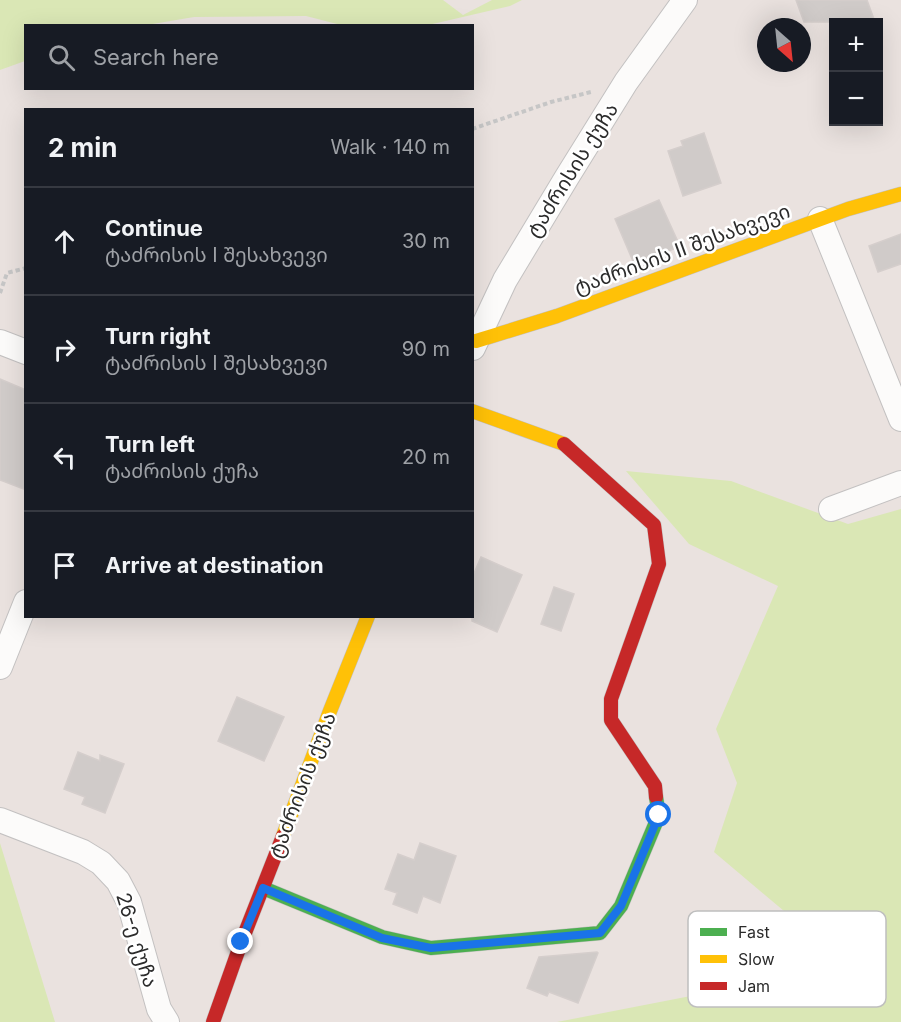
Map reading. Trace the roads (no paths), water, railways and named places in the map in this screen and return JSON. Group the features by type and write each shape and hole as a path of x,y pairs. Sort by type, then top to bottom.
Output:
{"street":[{"name":"ტაძრისის ქუჩა","path":"474,345 505,280 567,177 626,82 685,0"},
{"name":"ტაძრისის II შესახვევი","path":"474,345 848,209 901,194"},
{"path":"820,219 901,419"},
{"path":"0,342 24,351"},
{"path":"263,888 382,938 431,948 600,933 621,906 659,815 655,786 611,720 611,699 659,564 654,525 566,445 474,412"},
{"path":"831,509 901,483"},
{"path":"0,667 24,607"},
{"name":"ტაძრისის ქუჩა","path":"213,1022 241,942 367,618"},
{"name":"26-ე ქუჩა","path":"0,820 83,852 101,863 118,881 129,902 159,1009 168,1022"}]}
